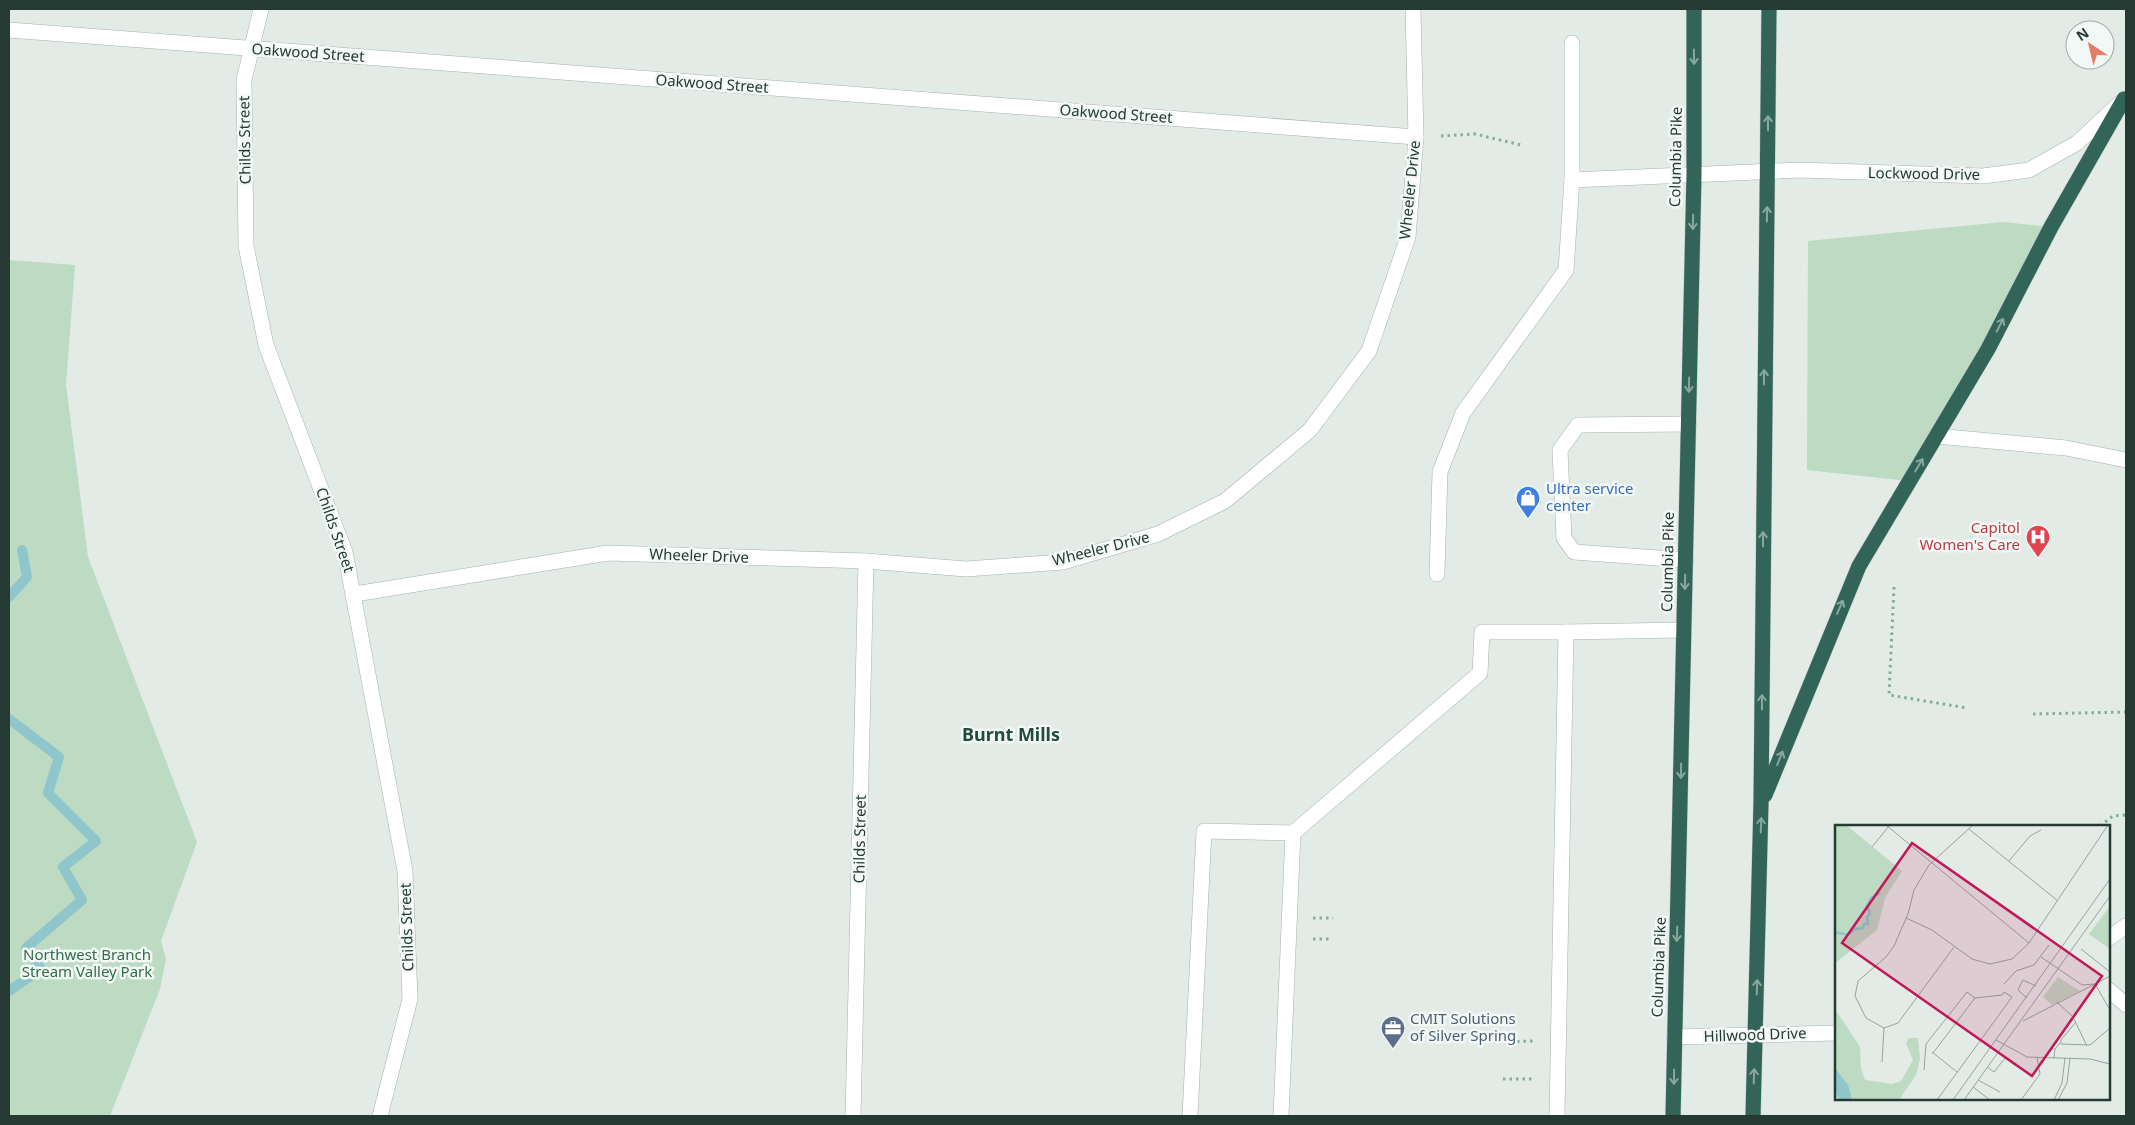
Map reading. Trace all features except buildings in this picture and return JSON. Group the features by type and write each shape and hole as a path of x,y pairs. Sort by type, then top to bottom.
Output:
{"highway":[{"name":"Columbia Pike","path":"1673,1116 1694,174 1694,9"},
{"path":"1753,1116 1762,803 1763,485 1769,9"},
{"path":"1762,803 1858,566 1988,348 2051,227 2126,98"}],"street":[{"name":"Childs Street","path":"261,9 244,80 246,246 266,345 345,552 355,594 406,870 410,999 380,1116"},
{"name":"Wheeler Drive","path":"355,594 608,553 866,561 966,569 1063,562 1158,534 1225,501 1310,430 1369,351 1408,237 1416,137 1413,9"},
{"name":"Oakwood Street","path":"9,30 1416,137"},
{"path":"1437,574 1440,472 1463,413 1566,270 1572,180 1572,43"},
{"name":"Lockwood Drive","path":"1572,180 1800,170 1983,176 2029,170 2077,143 2126,98"},
{"path":"1686,560 1574,552 1564,538 1560,450 1578,425 1689,424"},
{"path":"1936,436 2066,448 2126,460"},
{"name":"Childs Street","path":"853,1116 866,561"},
{"path":"1190,1116 1204,831 1293,833 1480,673 1482,632 1684,630"},
{"path":"1557,1116 1566,632"},
{"path":"1281,1116 1293,833"},
{"path":"2110,937 2126,926"},
{"path":"2110,991 2126,1005"},
{"name":"Hillwood Drive","path":"1674,1037 1835,1033"}],"path":[{"path":"1416,137 1475,134 1521,145"},
{"path":"1894,587 1889,695 1966,708"},
{"path":"2033,714 2126,712"},
{"path":"2101,825 2113,816 2126,815"}],"green space":[{"path":"2003,222 2051,227 1909,481 1807,470 1808,241"},
{"name":"Northwest Branch Stream Valley Park","path":"9,260 75,265 66,385 88,557 197,842 161,941 166,959 160,989 110,1116 9,1116"}],"waterway":[{"path":"9,597 27,577 22,550"},
{"path":"9,719 59,757 48,793 96,841 63,867 82,900 26,948 41,969 9,991"}],"place":[{"name":"Ultra service center","path":"1528,519"},
{"name":"Capitol Women's Care","path":"2038,558"},
{"name":"CMIT Solutions of Silver Spring","path":"1393,1049"}],"district":[{"name":"Burnt Mills","path":"1011,735"}]}
